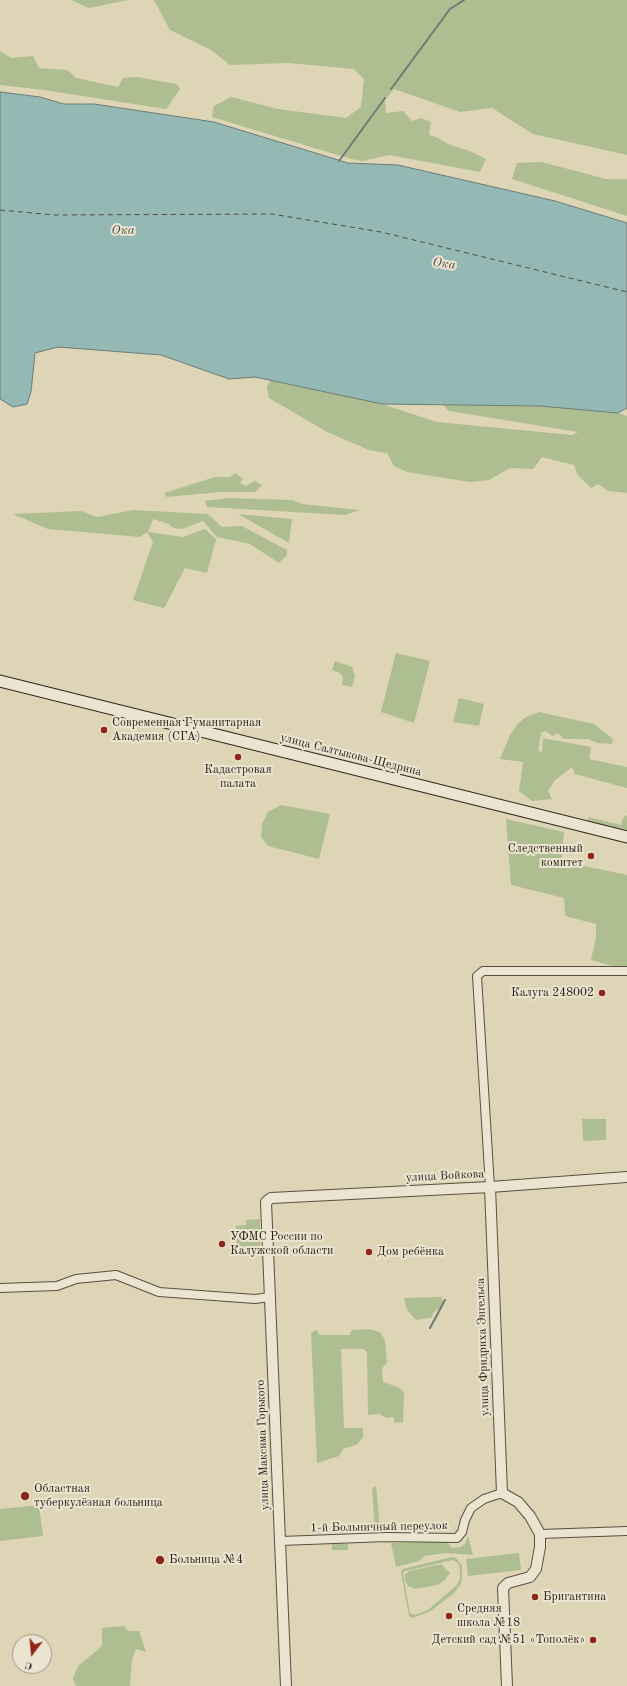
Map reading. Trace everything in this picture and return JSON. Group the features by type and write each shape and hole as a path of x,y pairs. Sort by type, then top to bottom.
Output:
{"main road":[{"name":"улица Салтыкова-Щедрина","path":"0,681 627,837"}],"street":[{"name":"улица Фридриха Энгельса","path":"502,1493 490,1187 477,976 483,971 627,971"},
{"name":"улица Войкова","path":"266,1202 271,1198 490,1187 627,1177"},
{"name":"улица Максима Горького","path":"266,1202 286,1686"},
{"path":"0,1288 57,1286 76,1279 116,1274 159,1292 255,1299 270,1297"},
{"path":"502,1493 518,1502 530,1516 540,1534 540,1547 536,1569 530,1577 508,1583 503,1588 507,1686"},
{"name":"1-й Больничный переулок","path":"281,1541 387,1537 457,1538 462,1532 465,1520 471,1508 484,1499 502,1493"},
{"path":"540,1534 627,1531"}],"green space":[{"path":"71,0 128,0 89,8"},
{"path":"154,0 627,0 627,155 533,134 492,108 460,112 394,89 385,100 386,113 403,111 412,121 421,118 431,122 429,135 486,159 480,172 389,155 363,161 351,159 212,117 214,106 231,97 278,109 346,118 361,107 364,79 354,69 288,63 230,65 211,50 170,30"},
{"path":"0,51 11,58 33,56 39,68 67,70 76,78 118,87 123,78 137,77 177,84 180,89 166,109 44,90 0,85"},
{"path":"542,162 606,179 627,179 627,216 512,179 517,163"},
{"path":"270,380 382,404 437,422 572,435 578,432 449,411 443,405 540,406 618,413 627,416 627,493 608,491 598,484 591,488 577,474 574,465 542,457 533,469 510,468 489,480 470,482 407,472 394,466 387,453 369,450 327,432 269,398 267,387"},
{"path":"235,473 243,479 240,483 246,486 255,481 262,485 255,492 221,492 167,497 164,493 215,477 230,477"},
{"path":"229,498 292,500 302,504 359,510 346,515 207,507 205,501"},
{"path":"133,510 208,514 222,527 242,526 287,550 287,555 279,563 250,544 217,537 203,521 182,529 173,528 169,524 153,519 148,532 183,537 205,529 216,539 207,573 185,568 164,608 133,600 153,542 147,532 140,537 48,529 13,514 81,511 97,517"},
{"path":"238,514 292,519 289,543"},
{"path":"396,653 430,661 414,723 381,712"},
{"path":"335,661 352,667 355,676 352,687 342,685 343,678 340,673 332,670"},
{"path":"459,698 484,704 479,726 453,722"},
{"path":"539,712 594,724 613,739 612,744 597,743 588,739 564,739 558,733 552,736 546,731 541,733 538,751 542,752 543,738 591,747 589,759 627,767 627,788 575,774 572,767 555,780 548,791 552,799 532,801 519,791 523,762 500,759 510,735 517,725 524,718"},
{"path":"281,805 330,814 319,859 268,846 261,837 262,824 268,812"},
{"path":"627,815 627,832 587,822 588,817 621,825 623,818"},
{"path":"506,819 564,832 561,861 627,875 627,966 620,968 591,960 596,938 596,924 565,916 564,898 511,885"},
{"path":"582,1119 606,1119 606,1140 583,1141"},
{"path":"260,1219 260,1250 245,1251 237,1248 236,1226 246,1225 246,1220"},
{"path":"441,1297 443,1301 441,1307 434,1312 431,1318 416,1320 407,1310 404,1298"},
{"path":"370,1329 380,1332 385,1340 387,1363 382,1368 383,1382 398,1387 404,1392 403,1422 395,1423 393,1417 387,1418 379,1414 368,1415 367,1352 363,1349 341,1349 344,1428 363,1428 363,1437 358,1444 343,1449 339,1456 317,1463 311,1333 316,1330 320,1335 349,1335 352,1330"},
{"path":"376,1486 380,1528 375,1528 372,1488"},
{"path":"39,1505 43,1536 0,1541 0,1509"},
{"path":"468,1536 473,1555 446,1553 425,1556 419,1561 396,1567 391,1543 448,1541 451,1548 461,1547 465,1544"},
{"path":"332,1544 348,1544 348,1550 332,1550"},
{"path":"519,1553 521,1570 468,1576 466,1559"},
{"path":"452,1557 456,1558 462,1565 462,1580 459,1587 452,1595 429,1612 412,1618 409,1616 401,1573 403,1569","holes":["453,1560 459,1564 460,1578 457,1585 428,1610 415,1615 410,1613 403,1574 405,1571"]},
{"path":"441,1564 450,1573 445,1580 437,1585 415,1589 408,1586 405,1580 405,1575 409,1571"},
{"path":"124,1626 128,1631 139,1631 146,1652 136,1649 132,1660 130,1686 76,1686 73,1679 78,1666 102,1646 102,1628"}],"water":[{"name":"Ока","path":"0,92 40,97 64,104 94,104 214,122 348,163 398,165 555,201 627,223 627,408 618,413 540,406 382,404 255,377 229,379 161,355 58,347 35,353 31,392 27,404 13,407 0,399"}],"waterway":[{"path":"391,89 450,9 464,0"},
{"path":"339,161 385,98"},
{"path":"430,1328 445,1300"}],"ferry route":[{"path":"0,210 54,215 272,214 381,232 627,292"}],"place":[{"name":"Современная Гуманитарная Академия (СГА)","path":"104,730"},
{"name":"Кадастровая палата","path":"238,757"},
{"name":"Следственный комитет","path":"591,856"},
{"name":"Калуга 248002","path":"602,993"},
{"name":"УФМС России по Калужской области","path":"222,1244"},
{"name":"Дом ребёнка","path":"369,1252"},
{"name":"Областная туберкулёзная больница","path":"25,1496"},
{"name":"Больница №4","path":"160,1560"},
{"name":"Бригантина","path":"535,1597"},
{"name":"Средняя школа №18","path":"449,1616"},
{"name":"Детский сад №51 «Тополёк»","path":"593,1640"}]}
